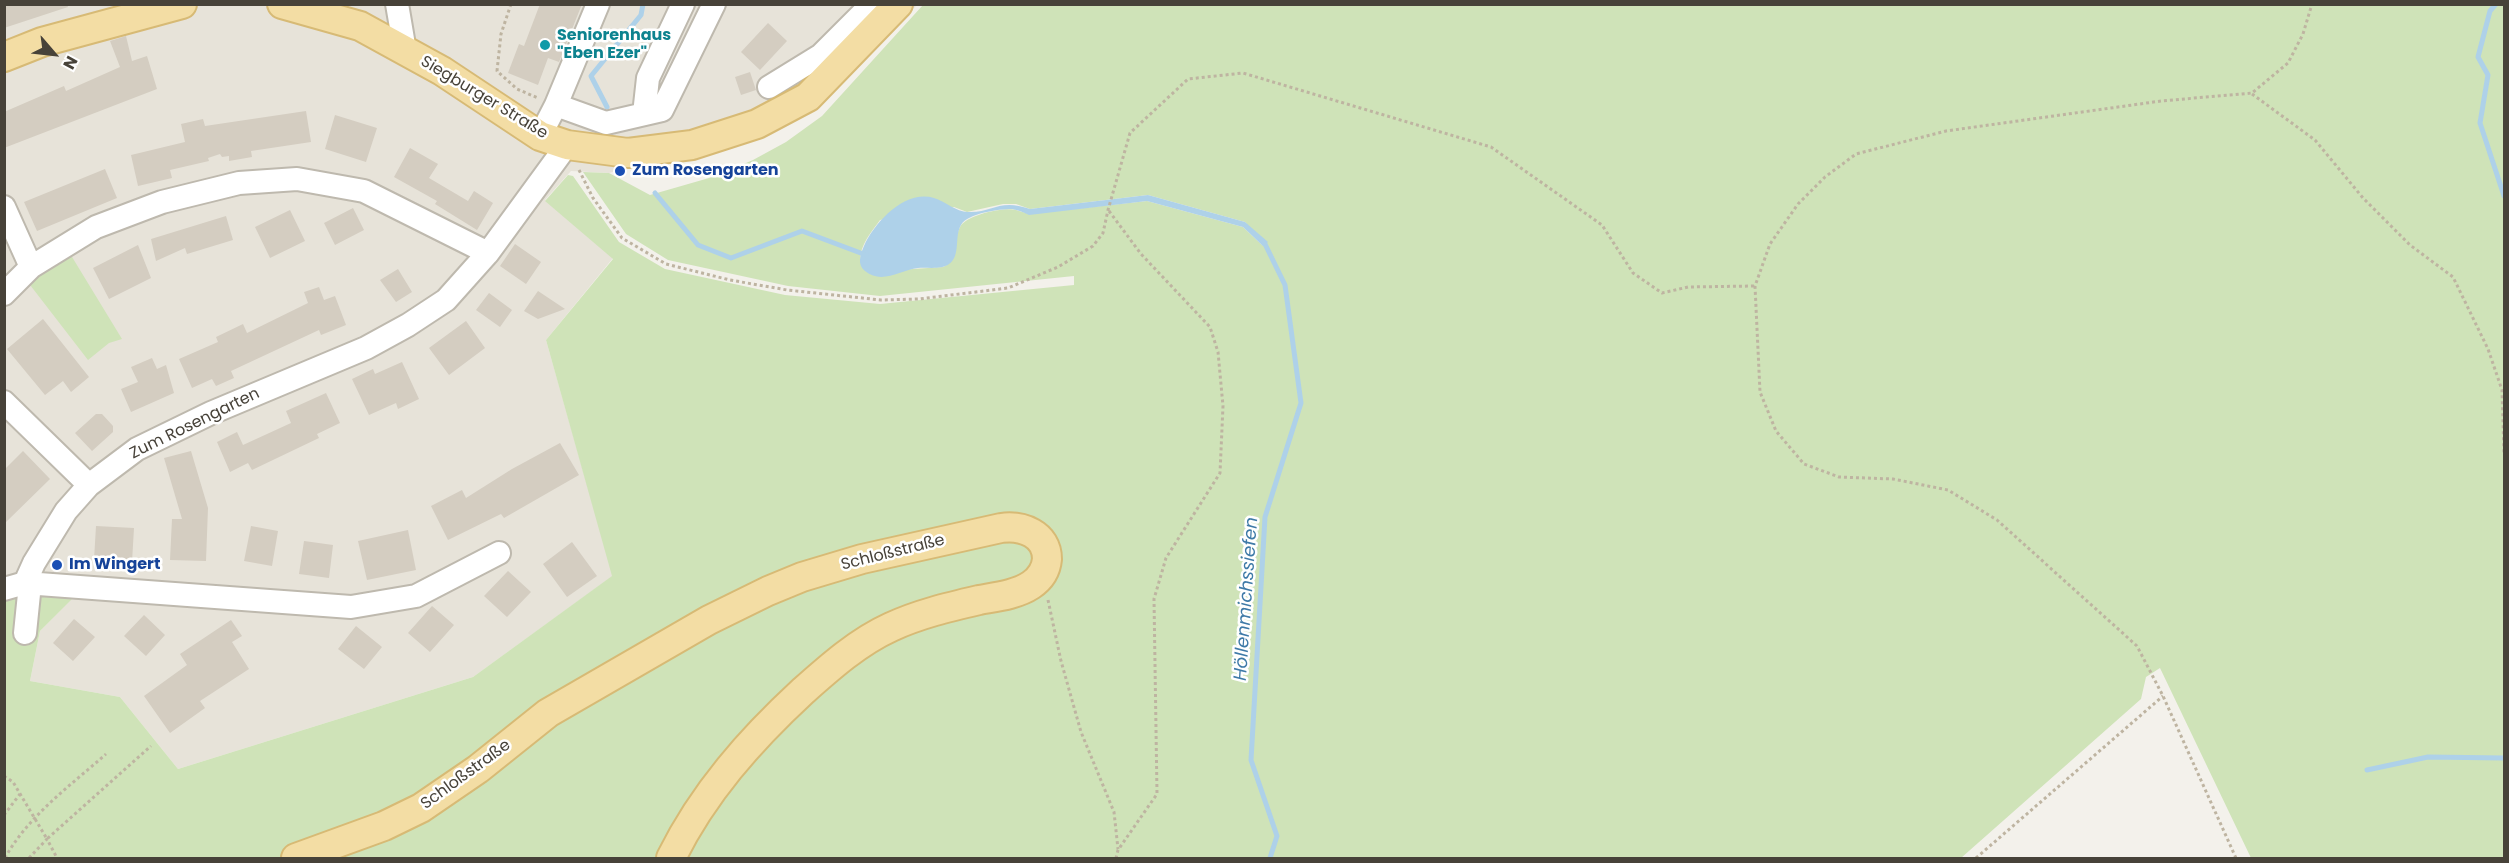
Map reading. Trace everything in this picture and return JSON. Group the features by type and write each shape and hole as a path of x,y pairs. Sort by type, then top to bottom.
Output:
{"main road":[{"path":"4,57 42,42 182,4"},
{"name":"Siegburger Straße","path":"282,4 360,26 442,71 540,136 567,145 628,153 692,145 756,124 808,97 898,4"},
{"name":"Schloßstraße","path":"296,858 384,826 421,808 470,775 530,727 572,699 709,620 802,577 862,559 1007,527 1027,530 1041,541 1047,558 1042,575"},
{"path":"671,858 704,800 739,755 781,711 837,661 867,640 893,626 929,613 1024,589 1042,575"}],"street":[{"path":"396,4 405,51"},
{"path":"540,136 556,105 598,4"},
{"path":"644,114 648,78 683,4"},
{"path":"556,105 606,123 662,110 714,4"},
{"path":"769,87 821,55 872,4"},
{"name":"Zum Rosengarten","path":"20,585 66,511 89,485 137,449 211,413 366,348 408,326 446,300 488,253 567,145"},
{"path":"4,294 31,267 96,227 162,202 239,183 297,179 364,191 488,253"},
{"path":"4,207 31,267"},
{"path":"4,402 89,485"},
{"path":"25,633 20,585 351,607 416,596 499,553"}],"path":[{"path":"511,4 501,34 497,71 517,89 556,105"},
{"path":"2236,858 2138,646 1997,520 1948,490 1893,479 1839,477 1804,464 1776,431 1760,392 1755,286 1770,244 1798,204 1825,177 1856,154 1946,131 2150,103 2252,93 2288,63 2303,34 2312,4"},
{"path":"567,145 593,198 622,238 666,264 787,291 881,300 909,300 1008,288 1058,267 1093,246 1103,233 1130,133 1188,79 1243,73 1491,147 1602,225 1633,273 1662,293 1688,287 1755,286"},
{"path":"2252,93 2315,140 2363,198 2410,245 2453,278 2488,349 2502,390 2505,454"},
{"path":"1108,210 1141,254 1210,327 1218,352 1223,406 1220,473 1167,558 1154,599 1157,794 1118,849"},
{"path":"1042,575 1061,661 1082,732 1114,812 1118,849 1116,858"},
{"path":"1977,858 2163,696"},
{"path":"29,858 47,839 151,746"},
{"path":"5,858 12,845 34,818 106,754"},
{"path":"4,776 13,782 57,858"},
{"path":"4,815 20,794"}],"shaded area":[{"path":"4,5 917,5 803,116 609,173 571,171 545,200 613,258 546,340 613,576 473,677 178,769 120,697 30,681 40,631 78,592 5,597"}],"green space":[{"path":"923,5 2504,5 2504,858 2251,858 2160,668 2146,677 2141,699 1961,858 5,858 4,597 79,592 40,631 30,681 120,697 178,769 473,677 612,576 546,340 613,259 545,201 568,175 573,176 619,242 665,269 785,295 880,304 1074,285 1074,276 880,296 788,286 668,260 626,234 583,172 609,173 650,195 716,176 753,160 786,142 822,116","holes":["1148,195 1245,222 1263,246 1243,227 1147,201 1029,214 1010,209 986,213 964,223 958,233 954,255 949,264 943,267 867,272 861,259 863,246 880,220 954,207 967,212 1003,204 1016,204 1030,209"]},
{"path":"69,252 122,339 109,343 88,360 27,281"}],"water":[{"path":"1148,195 1245,222 1268,242 1263,246 1243,227 1147,201 1029,215 1012,209 984,213 970,217 961,225 955,256 953,261 946,266 911,269 891,276 878,277 862,269 860,263 864,246 883,218 912,198 934,198 959,210 977,212 1003,205 1030,209"}],"building":[{"path":"4,4 67,4 68,7 4,28"},
{"name":"Seniorenhaus \"Eben Ezer\"","path":"540,4 582,4 559,62 548,58 538,85 508,73 519,44 524,46"},
{"path":"768,23 787,41 760,70 741,52"},
{"path":"126,36 132,61 147,56 157,89 4,148 4,112 64,86 66,91 120,67 110,41"},
{"path":"750,72 756,90 741,95 735,77"},
{"path":"306,111 311,142 251,151 252,157 229,161 229,156 222,157 220,154 208,158 209,161 170,170 172,178 138,186 131,155 185,142 181,124 203,119 205,126"},
{"path":"335,115 377,128 366,162 325,149"},
{"path":"410,148 438,164 429,178 468,201 474,191 493,203 477,230 435,204 437,201 394,177"},
{"path":"105,169 117,198 37,231 24,202"},
{"path":"353,208 364,230 335,245 324,223"},
{"path":"290,210 305,241 270,258 255,227"},
{"path":"226,216 233,240 187,254 185,248 156,261 151,239"},
{"path":"515,244 541,262 526,284 500,266"},
{"path":"138,245 151,278 109,299 93,268"},
{"path":"398,269 412,292 396,302 380,280"},
{"path":"319,287 324,300 335,296 346,325 321,335 319,330 231,371 234,378 216,386 212,379 192,388 179,359 218,342 216,337 243,324 247,333 308,303 304,292"},
{"path":"538,291 565,309 538,319 524,311"},
{"path":"489,293 512,310 500,327 476,310"},
{"path":"43,319 89,377 71,392 63,381 45,395 7,349"},
{"path":"466,321 485,348 449,375 429,348"},
{"path":"152,358 157,369 166,365 174,393 131,412 121,389 138,382 131,367"},
{"path":"402,362 419,399 398,409 396,403 369,415 352,379 373,369 375,374"},
{"path":"326,393 340,423 317,434 319,438 252,470 248,463 230,472 217,442 237,432 243,445 291,423 286,411"},
{"path":"96,414 102,414 113,426 113,432 92,451 75,433"},
{"path":"560,443 579,475 504,518 501,514 448,540 431,506 462,490 466,498"},
{"path":"23,451 50,479 4,524 4,470"},
{"path":"191,451 208,508 206,561 170,560 172,519 182,519 164,458"},
{"path":"96,526 134,528 132,562 94,560"},
{"path":"251,526 278,531 272,566 244,561"},
{"path":"408,530 416,570 367,580 358,541"},
{"path":"304,541 333,545 329,578 299,574"},
{"path":"572,542 597,576 567,597 543,564"},
{"path":"508,571 531,592 507,617 484,596"},
{"path":"432,606 454,625 430,652 408,633"},
{"path":"144,615 165,635 146,656 124,636"},
{"path":"74,619 95,637 73,661 53,643"},
{"path":"231,620 242,636 232,642 249,669 200,701 205,708 170,733 144,696 187,665 180,654"},
{"path":"356,626 382,647 364,669 338,649"}],"waterway":[{"name":"Höllenmichssiefen","path":"607,107 591,76 641,15 643,4"},
{"path":"2496,4 2490,11 2478,57 2488,75 2480,123 2504,196"},
{"name":"Höllenmichssiefen","path":"655,193 698,245 731,258 802,231 866,255"},
{"name":"Höllenmichssiefen","path":"1261,240 1285,285 1301,403 1265,517 1251,760 1277,836 1270,858"},
{"path":"2367,770 2428,757 2504,758"}],"place":[{"name":"Seniorenhaus \"Eben Ezer\"","path":"545,45"},
{"name":"Zum Rosengarten","path":"620,171"},
{"name":"Im Wingert","path":"57,565"}]}
